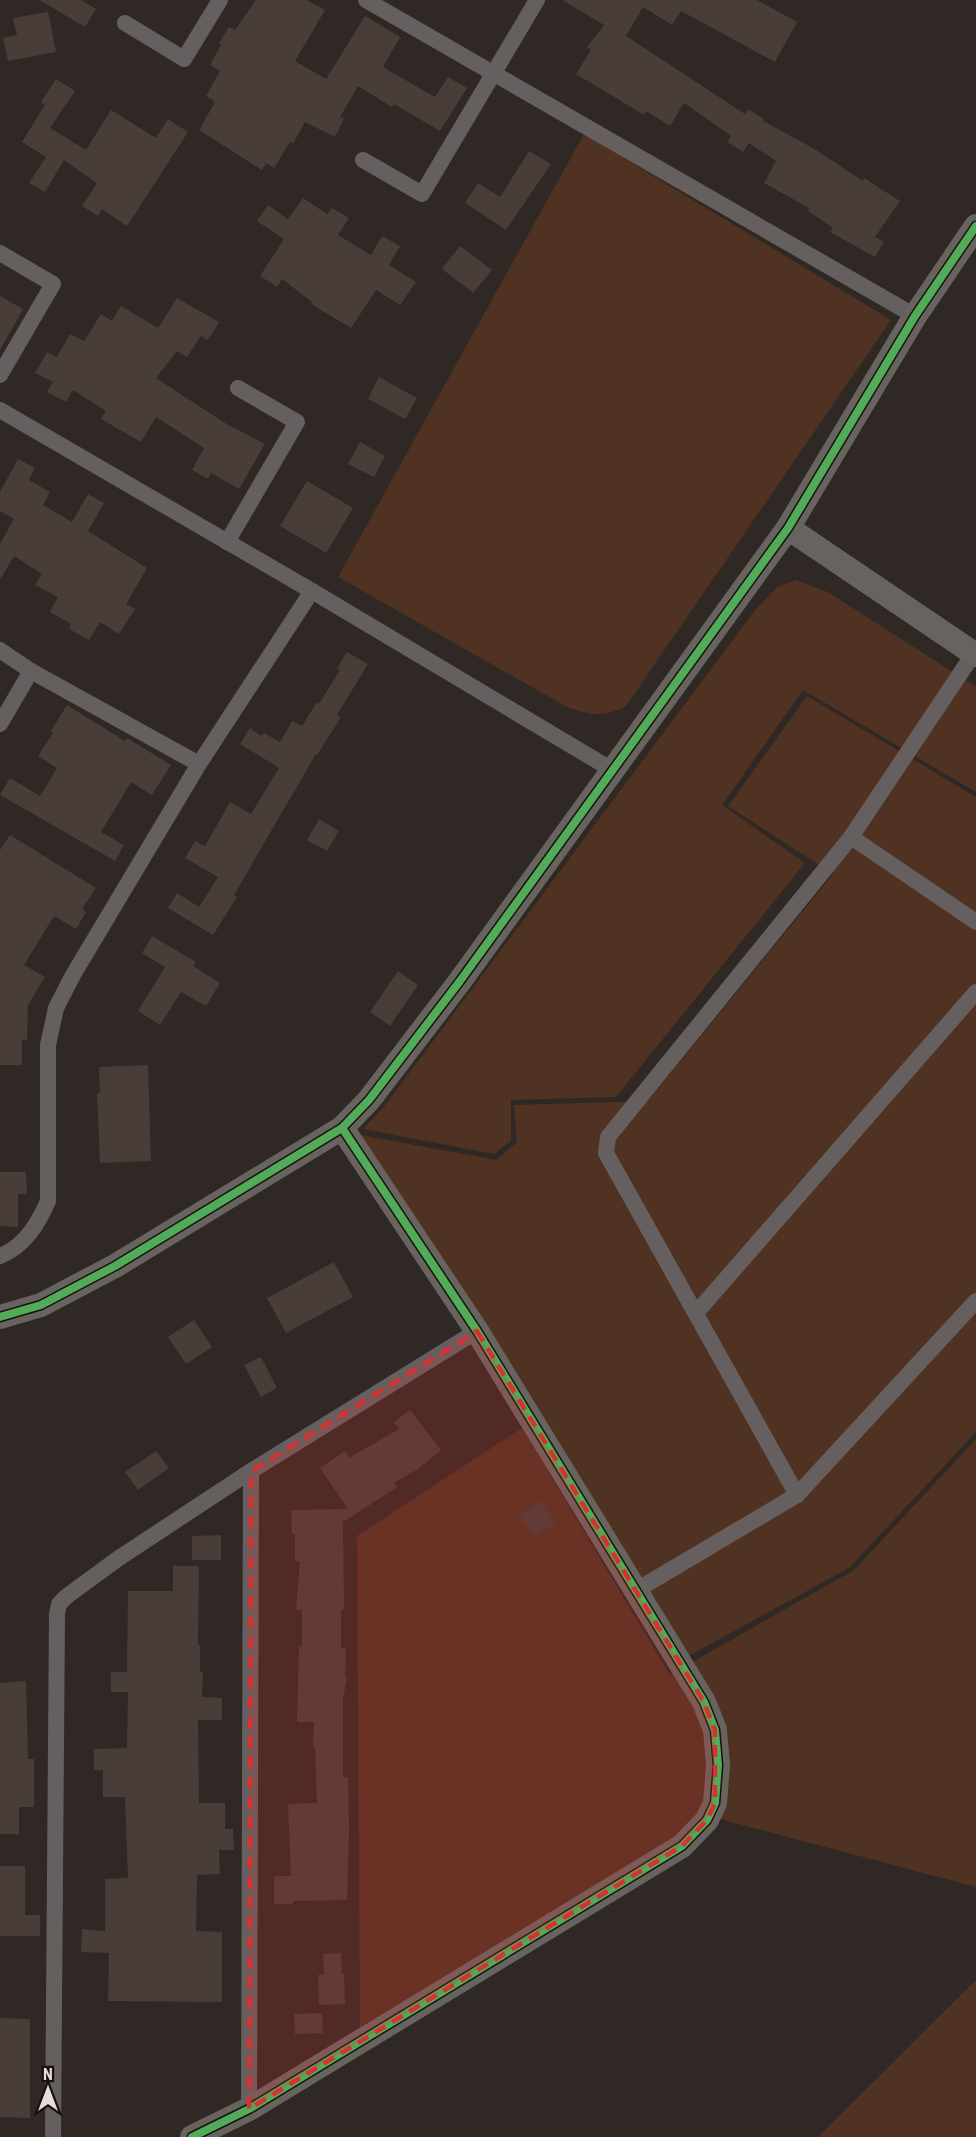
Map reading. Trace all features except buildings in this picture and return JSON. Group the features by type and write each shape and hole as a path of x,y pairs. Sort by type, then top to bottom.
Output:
{"street":[{"path":"125,23 184,59 220,0"},
{"path":"366,0 915,316"},
{"path":"363,160 422,194 537,0"},
{"path":"0,1317 40,1305 115,1266 342,1128 369,1100 460,981 614,771 788,528 915,316 976,226"},
{"path":"0,253 53,284 0,375"},
{"path":"227,542 297,422 238,388"},
{"path":"0,411 312,591 614,771"},
{"path":"788,528 975,654 851,837 608,1137 606,1153 797,1495"},
{"path":"0,1256 23,1241 38,1223 48,1201 48,1045 56,1008 73,975 199,764 312,591"},
{"path":"0,650 31,671 199,764"},
{"path":"0,724 31,671"},
{"path":"851,837 976,922"},
{"path":"696,1313 976,992"},
{"path":"192,2137 249,2109 682,1846 707,1820 715,1803 718,1765 715,1730 704,1702 477,1331 342,1128"},
{"path":"636,1591 797,1495 976,1301"},
{"path":"53,2137 57,1614 59,1604 119,1558 251,1471 477,1331"},
{"path":"249,2109 251,1471"}],"highlighted area":[{"path":"477,1331 704,1702 715,1730 715,1803 707,1820 682,1846 249,2109 251,1471"}],"shaded area":[{"path":"584,134 891,320 626,706 603,714 583,712 567,707 338,577"},
{"path":"796,580 828,592 976,687 976,792 803,690 722,805 805,863 616,1097 511,1100 511,1141 494,1154 363,1129 383,1108 756,609 777,587"},
{"path":"807,696 976,797 976,1432 849,1568 689,1656 361,1135 496,1160 517,1142 514,1105 648,1101 833,874 728,806"},
{"path":"522,1428 670,1675 854,1570 976,1439 976,1887 697,1813 675,1837 360,2027 357,1536"},
{"path":"976,1980 976,2137 818,2137"}],"cycle path":[{"path":"0,1317 41,1305 115,1266 342,1128 369,1100 460,981 788,528 915,316 976,226"},
{"path":"192,2137 249,2109 682,1846 707,1820 715,1803 718,1765 715,1730 704,1702 477,1331 342,1128"}]}
